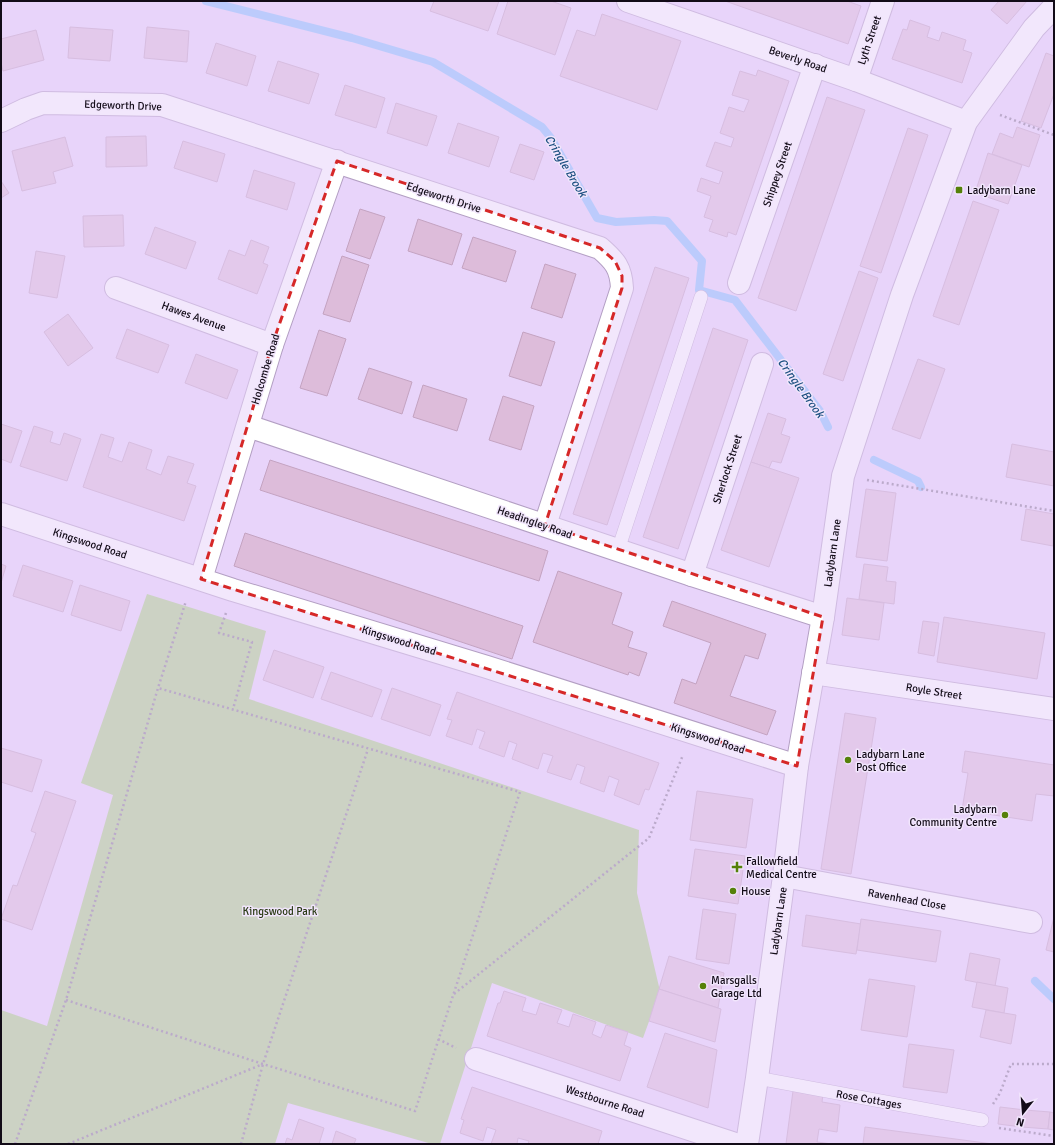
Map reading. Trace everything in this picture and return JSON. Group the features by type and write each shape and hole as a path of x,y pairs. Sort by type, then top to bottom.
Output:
{"street":[{"name":"Beverly Road","path":"628,1 856,80 971,114"},
{"name":"Lyth Street","path":"856,80 883,1"},
{"name":"Ladybarn Lane","path":"747,1144 784,876 797,766 823,617 843,476 902,295 971,114 1034,28 1054,7"},
{"name":"Shippey Street","path":"740,283 815,65"},
{"name":"Edgeworth Drive","path":"1,121 26,109 44,103 162,105 600,248 614,261 622,276 622,288 545,525"},
{"name":"Holcombe Road","path":"197,578 248,426 272,344 337,162"},
{"name":"Hawes Avenue","path":"116,288 272,344"},
{"name":"Sherlock Street","path":"692,575 762,364"},
{"name":"Headingley Road","path":"248,426 692,575 823,617"},
{"name":"Kingswood Road","path":"1,514 233,590 487,667 797,766"},
{"name":"Royle Street","path":"813,673 1054,709"},
{"name":"Ravenhead Close","path":"784,876 1031,922"},
{"name":"Westbourne Road","path":"476,1058 735,1144"}],"lane":[{"path":"618,550 701,298"},
{"name":"Rose Cottages","path":"757,1078 982,1120"}],"path":[{"path":"971,114 1054,135"},
{"path":"843,476 1054,511"},
{"path":"15,1144 66,1000 158,688 197,578"},
{"path":"233,590 219,633 252,642 233,709"},
{"path":"66,1000 263,1064 415,1111 520,792 158,688"},
{"path":"453,995 649,838 692,733"},
{"path":"241,1144 263,1064 368,749"},
{"path":"68,1144 263,1064"},
{"path":"1054,1064 1011,1064 1000,1093 982,1120 992,1126 1054,1136"}],"highlighted area":[{"path":"337,161 600,248 615,261 622,276 622,288 545,525 823,617 797,766 201,579 272,345"}],"green space":[{"name":"Kingswood Park","path":"147,594 266,631 249,699 639,830 637,893 660,991 643,1038 492,983 440,1144 432,1144 288,1103 275,1144 1,1144 1,1010 47,1026 113,795 81,783"}],"building":[{"path":"434,1 499,1 488,31 430,11"},
{"path":"508,1 551,1 571,8 555,55 497,34"},
{"path":"725,1 847,1 861,6 848,44"},
{"path":"999,1 1027,1 1007,24 991,10"},
{"path":"602,14 681,41 657,110 560,76 577,30 595,36"},
{"path":"910,20 930,27 927,37 939,41 942,32 966,40 963,50 972,53 962,83 892,59 903,29 907,30"},
{"path":"70,27 113,30 110,61 68,58"},
{"path":"147,27 189,31 187,62 144,58"},
{"path":"36,30 44,60 3,71 1,63 1,39"},
{"path":"216,43 256,56 247,86 206,73"},
{"path":"1046,53 1054,56 1054,94 1041,128 1021,121"},
{"path":"278,61 319,74 309,104 268,91"},
{"path":"758,70 789,81 736,235 728,232 727,237 709,231 713,220 704,217 711,196 697,191 701,178 719,184 723,172 706,166 715,142 731,147 734,138 720,133 729,107 744,112 749,100 732,95 740,71 756,76"},
{"path":"345,85 385,98 376,128 335,115"},
{"path":"827,97 865,110 796,311 758,298"},
{"path":"396,103 437,116 427,146 387,133"},
{"path":"458,123 499,137 489,167 448,153"},
{"path":"1017,127 1040,135 1029,167 992,154 1000,133 1013,138"},
{"path":"908,128 928,135 881,273 860,266"},
{"path":"146,136 147,166 106,167 106,137"},
{"path":"65,137 73,166 53,172 56,183 22,191 12,151"},
{"path":"183,141 225,154 217,182 174,168"},
{"path":"520,144 544,152 534,180 510,172"},
{"path":"988,153 1022,165 1008,204 975,193"},
{"path":"254,170 295,183 287,210 246,197"},
{"path":"1,181 9,193 1,198"},
{"path":"973,201 999,210 959,325 933,316"},
{"path":"360,209 385,217 370,259 346,251"},
{"path":"123,215 124,246 84,247 83,216"},
{"path":"418,219 462,234 452,265 408,251"},
{"path":"155,227 196,242 186,269 145,254"},
{"path":"473,237 516,251 506,282 462,268"},
{"path":"251,240 269,247 263,263 268,265 257,294 218,279 229,250 245,256"},
{"path":"36,251 65,256 57,298 29,293"},
{"path":"342,256 369,265 350,322 323,314"},
{"path":"545,264 576,274 562,318 531,308"},
{"path":"655,267 689,278 607,525 573,514"},
{"path":"859,271 878,278 843,381 823,374"},
{"path":"68,314 93,348 68,366 44,332"},
{"path":"713,328 748,340 678,549 643,537"},
{"path":"127,329 169,345 158,373 116,358"},
{"path":"319,330 346,339 327,396 300,388"},
{"path":"523,332 555,342 541,386 509,376"},
{"path":"196,354 238,370 227,399 185,383"},
{"path":"918,359 945,369 920,439 892,429"},
{"path":"369,368 412,382 402,414 358,399"},
{"path":"423,385 467,399 457,431 413,417"},
{"path":"503,396 534,406 521,450 489,440"},
{"path":"768,413 786,419 781,434 790,437 781,463 772,461 769,468 751,462"},
{"path":"1,424 22,431 11,463 1,459"},
{"path":"34,426 53,432 50,442 60,445 64,433 81,439 67,481 20,466"},
{"path":"101,434 114,438 108,457 122,462 129,442 152,450 146,469 161,475 168,456 194,464 187,483 196,486 184,521 83,487"},
{"path":"1012,444 1054,452 1054,486 1006,477"},
{"path":"270,460 548,551 539,581 260,490"},
{"path":"751,462 799,478 769,567 721,550"},
{"path":"866,489 896,493 887,561 856,557"},
{"path":"1026,509 1054,514 1053,546 1021,540"},
{"path":"245,533 523,626 512,659 234,566"},
{"path":"1,564 6,566 1,583"},
{"path":"864,564 888,567 886,581 896,582 894,604 859,599"},
{"path":"23,565 73,581 63,612 13,596"},
{"path":"558,571 622,593 612,624 633,632 628,647 647,653 639,676 629,672 628,675 533,642"},
{"path":"80,585 130,601 121,631 71,615"},
{"path":"847,598 884,603 879,640 842,635"},
{"path":"672,601 766,634 758,659 745,655 730,696 776,711 767,735 674,703 682,679 696,684 711,643 663,626"},
{"path":"944,617 1045,633 1037,679 937,662"},
{"path":"923,621 939,623 934,656 918,653"},
{"path":"274,650 324,667 313,698 263,680"},
{"path":"331,672 382,690 372,717 321,699"},
{"path":"392,688 441,705 430,736 381,719"},
{"path":"457,692 659,763 649,790 645,789 639,805 614,795 619,780 609,776 604,792 580,783 585,767 577,764 571,780 547,772 553,756 543,753 538,769 512,759 517,744 509,741 504,757 479,748 485,732 477,729 472,745 446,736 452,720 447,719"},
{"path":"845,713 876,718 851,874 821,869"},
{"path":"1,748 42,760 32,792 1,782"},
{"path":"965,751 1054,765 1054,796 1036,794 1032,821 962,810 968,773 962,772"},
{"path":"45,791 76,801 32,930 1,919 13,885 17,886 36,833 31,831"},
{"path":"697,791 753,799 746,848 690,840"},
{"path":"695,849 745,856 738,904 688,896"},
{"path":"703,909 736,914 729,964 696,959"},
{"path":"806,915 861,924 856,954 802,946"},
{"path":"1054,917 1054,952 1046,950"},
{"path":"861,919 941,931 936,962 857,950"},
{"path":"970,953 1000,959 995,986 965,980"},
{"path":"669,956 724,973 718,1008 659,989"},
{"path":"869,979 915,986 907,1037 861,1030"},
{"path":"977,982 1008,988 1004,1013 972,1007"},
{"path":"659,989 721,1009 715,1042 649,1021"},
{"path":"504,991 526,998 522,1011 536,1015 540,1003 562,1010 557,1023 569,1027 573,1014 596,1022 592,1034 601,1038 606,1025 628,1032 624,1045 631,1048 620,1081 487,1036 498,1003 500,1003"},
{"path":"986,1010 1016,1015 1011,1044 980,1037"},
{"path":"665,1033 717,1050 708,1108 647,1087"},
{"path":"909,1044 954,1050 947,1093 903,1087"},
{"path":"472,1087 602,1131 598,1144 528,1144 529,1141 518,1138 517,1144 491,1144 496,1130 487,1127 483,1141 460,1133 464,1120 461,1119"},
{"path":"793,1091 823,1094 822,1102 840,1105 837,1132 819,1129 817,1142 832,1144 786,1144"},
{"path":"1000,1107 1025,1110 1022,1127 998,1124"},
{"path":"1025,1110 1050,1112 1048,1129 1022,1127"},
{"path":"1050,1112 1054,1113 1054,1130 1048,1129"},
{"path":"299,1119 324,1128 319,1144 285,1144 287,1138 292,1140"},
{"path":"865,1127 993,1144 863,1144"},
{"path":"336,1131 356,1139 354,1144 332,1144"}],"waterway":[{"name":"Cringle Brook","path":"206,1 352,38 433,62 542,127 551,138 597,218 616,222 654,220 667,221 702,261 699,290 735,300 820,411 828,427"},
{"name":"Cringle Brook","path":"874,460 918,481 921,487"},
{"path":"1035,981 1054,999"}],"place":[{"name":"Ladybarn Lane","path":"959,190"},
{"name":"Ladybarn Lane Post Office","path":"848,760"},
{"name":"Ladybarn Community Centre","path":"1005,815"},
{"name":"Fallowfield Medical Centre","path":"737,867"},
{"name":"House","path":"733,891"},
{"name":"Marsgalls Garage Ltd","path":"703,986"}]}
